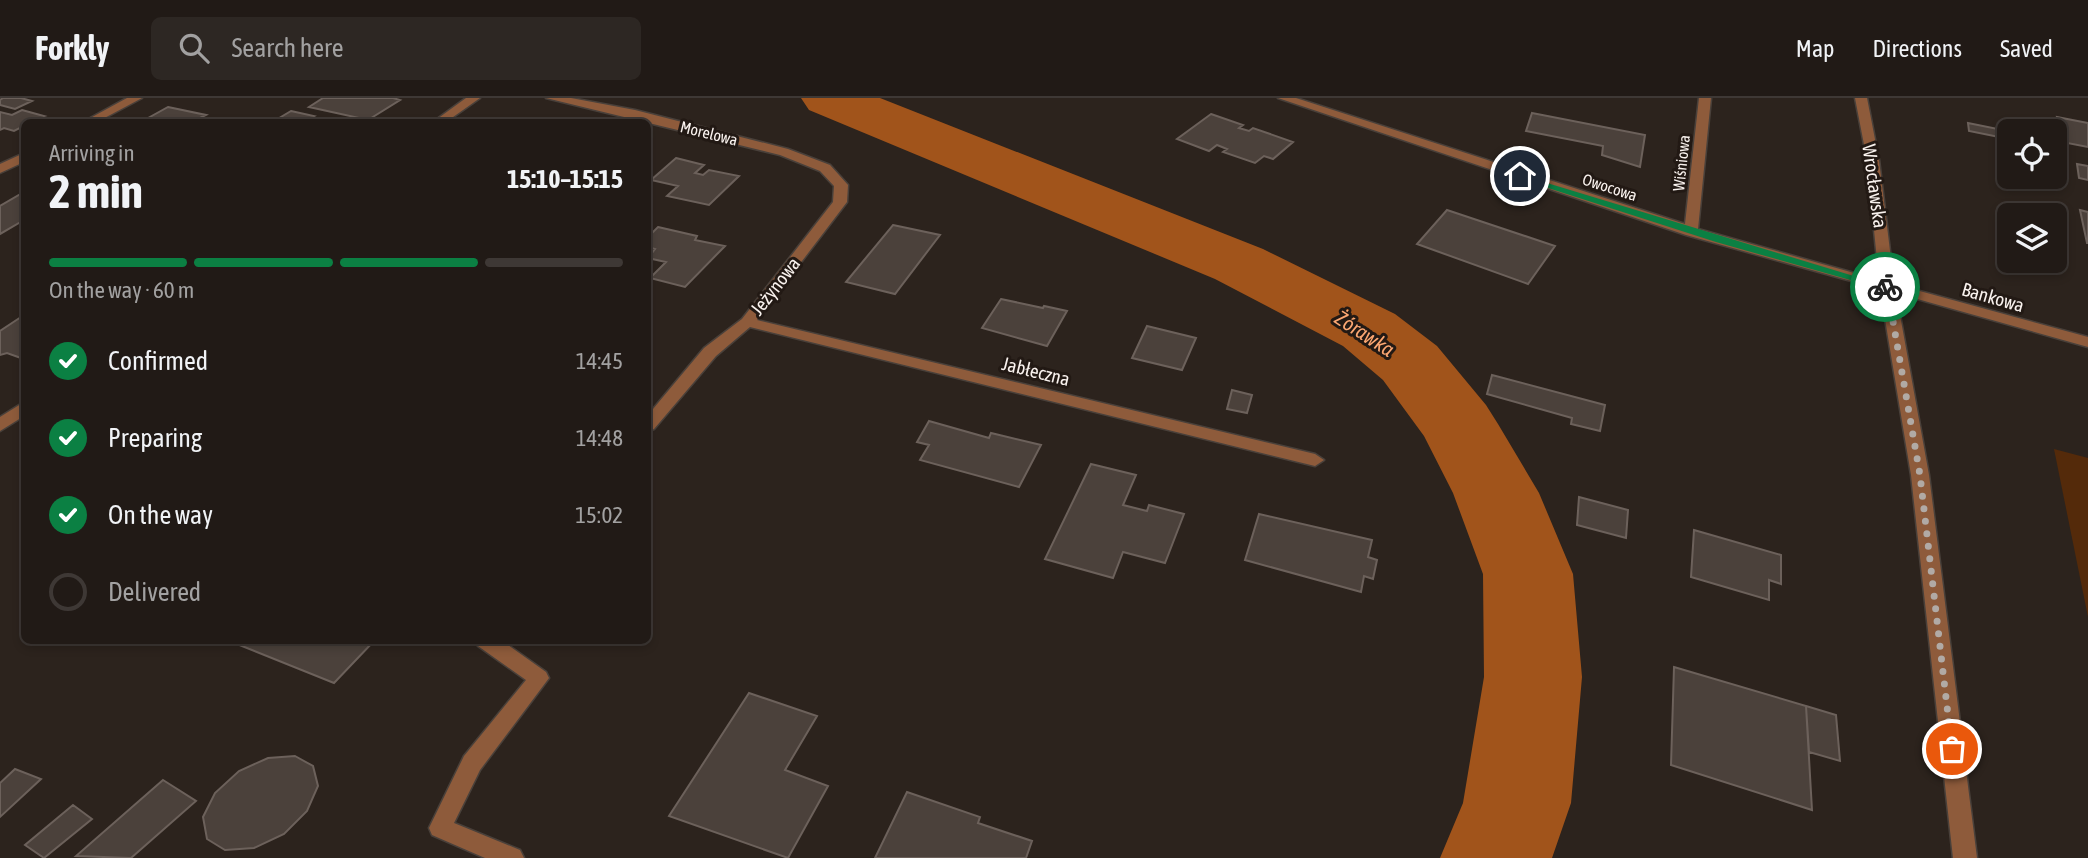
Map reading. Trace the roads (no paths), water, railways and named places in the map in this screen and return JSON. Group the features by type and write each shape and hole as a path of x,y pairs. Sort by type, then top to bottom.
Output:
{"street":[{"path":"95,119 136,98"},
{"path":"443,119 474,98"},
{"name":"Morelowa","path":"552,98 635,114 785,152"},
{"name":"Owocowa","path":"1284,98 1690,232 1887,287"},
{"name":"Wiśniowa","path":"1690,232 1705,98"},
{"name":"Wrocławska","path":"1861,98 1874,172 1887,287 1920,475 1965,858"},
{"name":"Jeżynowa","path":"651,421 710,352 747,322 840,202 841,185 825,168 785,152"},
{"path":"0,169 21,158"},
{"name":"Bankowa","path":"1887,287 2088,342"},
{"name":"Jabłeczna","path":"747,322 1315,460"},
{"path":"0,425 21,410"},
{"path":"491,644 539,678 472,763 440,828 512,858"}],"waterway":[{"name":"Żórawka","path":"829,98 1239,264 1369,330 1410,363 1458,424 1496,493 1528,574 1533,677 1517,803 1496,858"}]}
